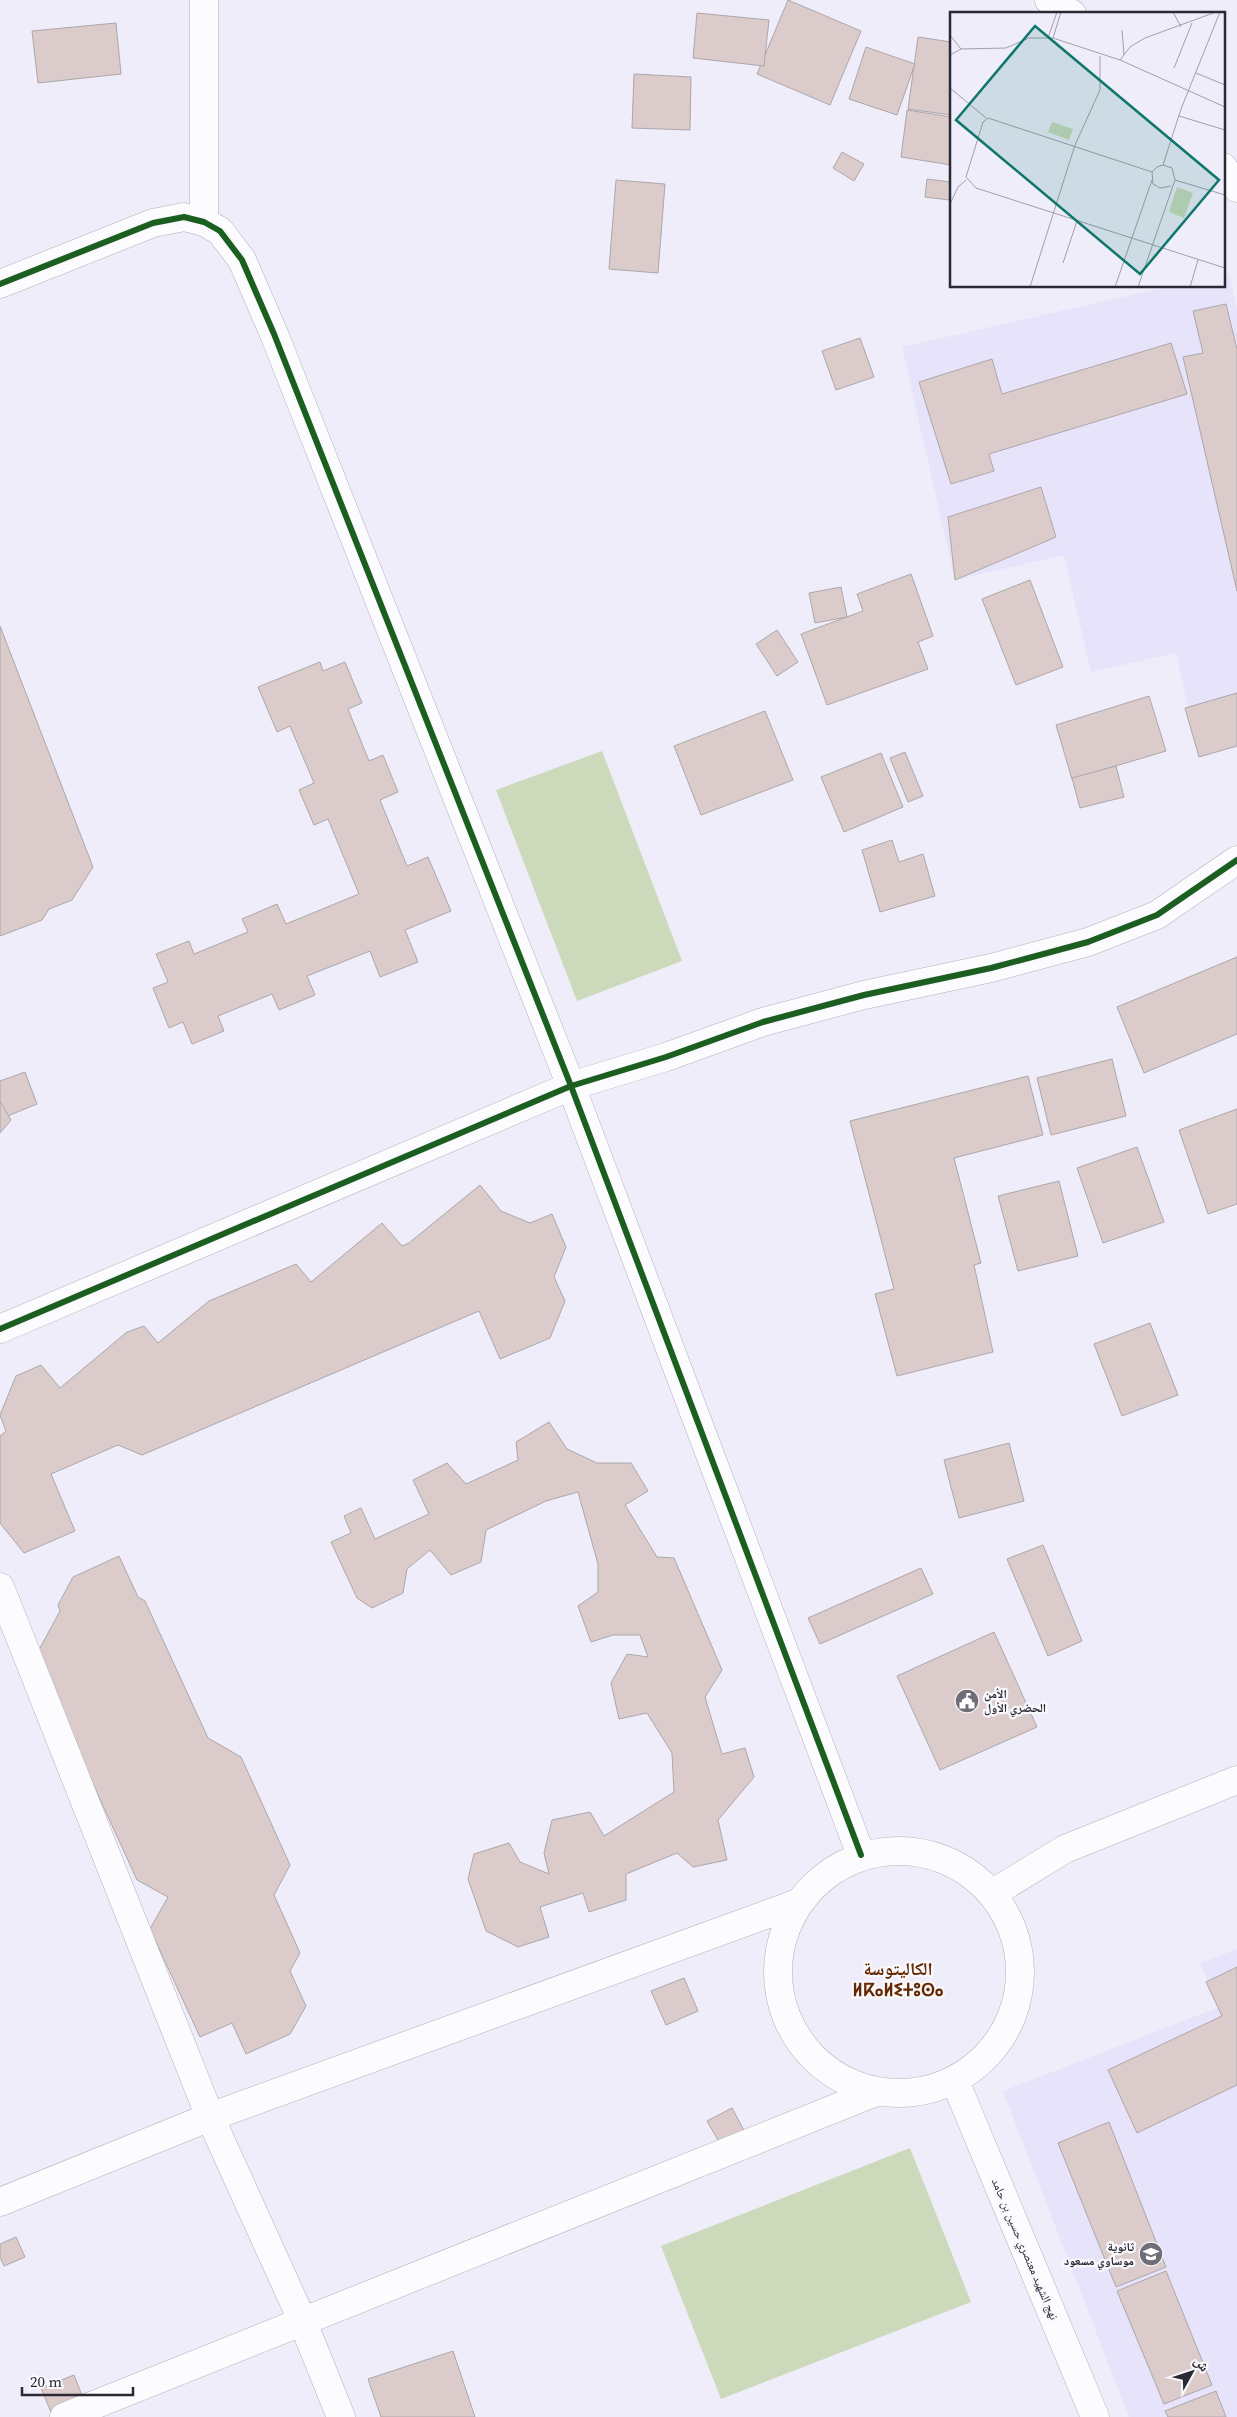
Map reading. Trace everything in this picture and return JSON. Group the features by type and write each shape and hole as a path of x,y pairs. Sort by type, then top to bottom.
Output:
{"street":[{"path":"204,0 204,222"},
{"path":"1048,0 1069,12"},
{"path":"0,284 153,223 184,217 204,222 220,231 242,260 274,334 570,1086 861,1855"},
{"path":"0,1329 570,1086 666,1057 763,1022 864,995 991,968 1088,942 1157,915 1237,860"},
{"path":"0,1587 210,2117 302,2320 341,2417"},
{"path":"993,1893 1065,1849 1237,1780"},
{"path":"900,1849 940,1856 975,1876 993,1893 1018,1944 1021,1984 1010,2023 987,2057 955,2081 916,2093 876,2092 838,2077 807,2051 786,2018 777,1978 782,1938 798,1902 825,1874 861,1855 900,1849"},
{"path":"0,2202 210,2117 798,1902"},
{"name":"نهج الشهيد معنصري حسين بن حامد","path":"955,2081 1095,2417"},
{"path":"64,2417 302,2320 876,2092"}],"shaded area":[{"path":"1229,273 1237,309 1237,733 1196,742 1176,653 1091,672 1064,555 955,580 902,347 1163,288 1224,288 1224,275"},
{"name":"ثانوية موساوي مسعود","path":"1237,1949 1237,2417 1129,2417 1003,2091 1219,2007 1200,1963"}],"green space":[{"path":"602,751 682,961 577,1001 496,790"},
{"path":"910,2148 971,2302 721,2399 661,2246"}],"building":[{"path":"788,0 861,31 830,105 757,74"},
{"path":"697,13 769,20 764,66 693,58"},
{"path":"116,23 121,74 38,83 32,31"},
{"path":"918,37 950,42 950,115 908,109"},
{"path":"866,47 915,64 897,115 849,99"},
{"path":"634,74 691,77 690,130 632,128"},
{"path":"907,110 950,117 950,165 901,157"},
{"path":"842,152 864,164 854,181 833,168"},
{"path":"927,179 950,182 949,200 925,197"},
{"path":"616,180 665,184 658,273 609,269"},
{"path":"1226,304 1237,349 1237,591 1183,357 1203,353 1193,311"},
{"path":"860,338 874,377 836,390 822,351"},
{"path":"1171,343 1187,394 989,454 994,471 951,484 919,382 992,359 1002,394"},
{"path":"1041,487 1056,537 955,580 948,517"},
{"path":"911,574 933,636 918,642 928,669 827,705 801,634 863,611 857,594"},
{"path":"1030,580 1063,667 1016,685 982,599"},
{"path":"841,587 847,617 815,623 809,593"},
{"path":"0,626 93,867 72,900 49,909 42,920 0,936"},
{"path":"777,630 798,662 777,676 756,644"},
{"path":"320,662 323,671 345,662 362,703 348,709 369,761 383,755 398,792 380,800 407,866 428,857 451,911 405,930 418,962 380,977 370,951 307,976 315,995 279,1010 272,994 218,1016 224,1031 192,1044 183,1022 169,1028 153,988 168,982 156,954 189,941 194,954 248,932 242,919 277,904 286,924 359,894 328,819 314,825 299,790 314,783 290,726 277,732 258,687"},
{"path":"1237,693 1237,746 1199,757 1185,708"},
{"path":"1149,696 1166,751 1072,779 1056,725"},
{"path":"765,711 793,780 701,815 674,746"},
{"path":"905,752 923,796 908,802 890,758"},
{"path":"881,753 903,807 844,832 821,777"},
{"path":"1116,766 1124,797 1080,808 1072,778"},
{"path":"892,840 899,862 923,854 935,896 880,912 862,850"},
{"path":"1237,957 1237,1034 1144,1073 1117,1007"},
{"path":"1112,1059 1126,1116 1051,1135 1037,1078"},
{"path":"25,1072 37,1104 5,1117 0,1103 0,1081"},
{"path":"1028,1076 1043,1135 954,1158 981,1263 974,1265 993,1352 897,1376 875,1294 894,1289 850,1121"},
{"path":"0,1101 11,1120 0,1133"},
{"path":"1237,1109 1237,1204 1208,1214 1179,1130"},
{"path":"1137,1147 1164,1222 1103,1243 1077,1168"},
{"path":"1059,1181 1078,1256 1018,1271 998,1196"},
{"path":"480,1185 501,1211 530,1223 552,1214 566,1247 554,1277 565,1301 550,1338 500,1359 479,1311 142,1455 118,1445 51,1474 75,1531 24,1553 0,1523 0,1436 6,1431 0,1415 16,1376 41,1365 60,1388 127,1332 144,1326 158,1343 209,1301 296,1264 311,1282 382,1223 402,1246 409,1243"},
{"path":"1150,1323 1178,1395 1122,1416 1094,1344"},
{"path":"549,1422 567,1449 597,1463 631,1463 648,1491 625,1505 657,1557 674,1558 722,1670 705,1697 722,1754 745,1748 754,1777 718,1820 727,1860 693,1867 677,1853 626,1874 626,1900 589,1912 583,1893 540,1907 549,1937 518,1947 486,1931 468,1879 474,1854 509,1843 520,1862 549,1874 544,1853 552,1820 590,1812 604,1836 674,1792 672,1753 647,1713 619,1719 611,1683 627,1654 648,1657 640,1635 613,1635 591,1642 578,1606 598,1592 598,1564 578,1492 546,1501 486,1530 481,1562 451,1575 430,1550 407,1569 403,1593 372,1608 357,1598 331,1542 351,1533 344,1516 361,1508 375,1539 429,1514 413,1480 447,1463 466,1484 518,1460 516,1442"},
{"path":"1009,1443 1024,1501 959,1518 944,1460"},
{"path":"1043,1545 1082,1641 1048,1656 1007,1559"},
{"path":"119,1556 138,1597 145,1601 208,1738 241,1757 290,1865 274,1895 300,1953 290,1971 306,2006 290,2034 246,2054 232,2023 200,2037 150,1929 168,1897 137,1880 35,1657 60,1611 58,1605 73,1577"},
{"path":"921,1568 933,1594 820,1644 808,1618"},
{"path":"994,1632 1037,1727 940,1770 897,1676"},
{"path":"1237,1967 1237,2085 1137,2133 1108,2070 1222,2016 1206,1982"},
{"path":"684,1978 698,2011 666,2025 651,1991"},
{"path":"732,2108 746,2134 722,2147 707,2121"},
{"path":"1109,2122 1166,2267 1116,2287 1058,2143"},
{"path":"16,2237 25,2257 4,2266 0,2257 0,2244"},
{"path":"1166,2271 1212,2385 1164,2404 1117,2291"},
{"path":"453,2351 475,2417 381,2417 368,2379"},
{"path":"74,2375 87,2408 53,2417 41,2388"},
{"path":"1216,2391 1226,2417 1168,2417 1165,2411"}],"cycle path":[{"path":"0,284 153,223 184,217 204,222 220,231 242,260 274,334 571,1086 861,1855"},
{"path":"0,1329 571,1086 666,1057 763,1022 864,995 991,968 1088,942 1157,915 1237,860"}],"place":[{"name":"الأمن الحضري الأول","path":"967,1701"},
{"name":"ثانوية موساوي مسعود","path":"1151,2254"}],"district":[{"name":"الكاليتوسة ⵍⴽⴰⵍⵉⵜⵓⵙⴰ","path":"898,1978"}]}
